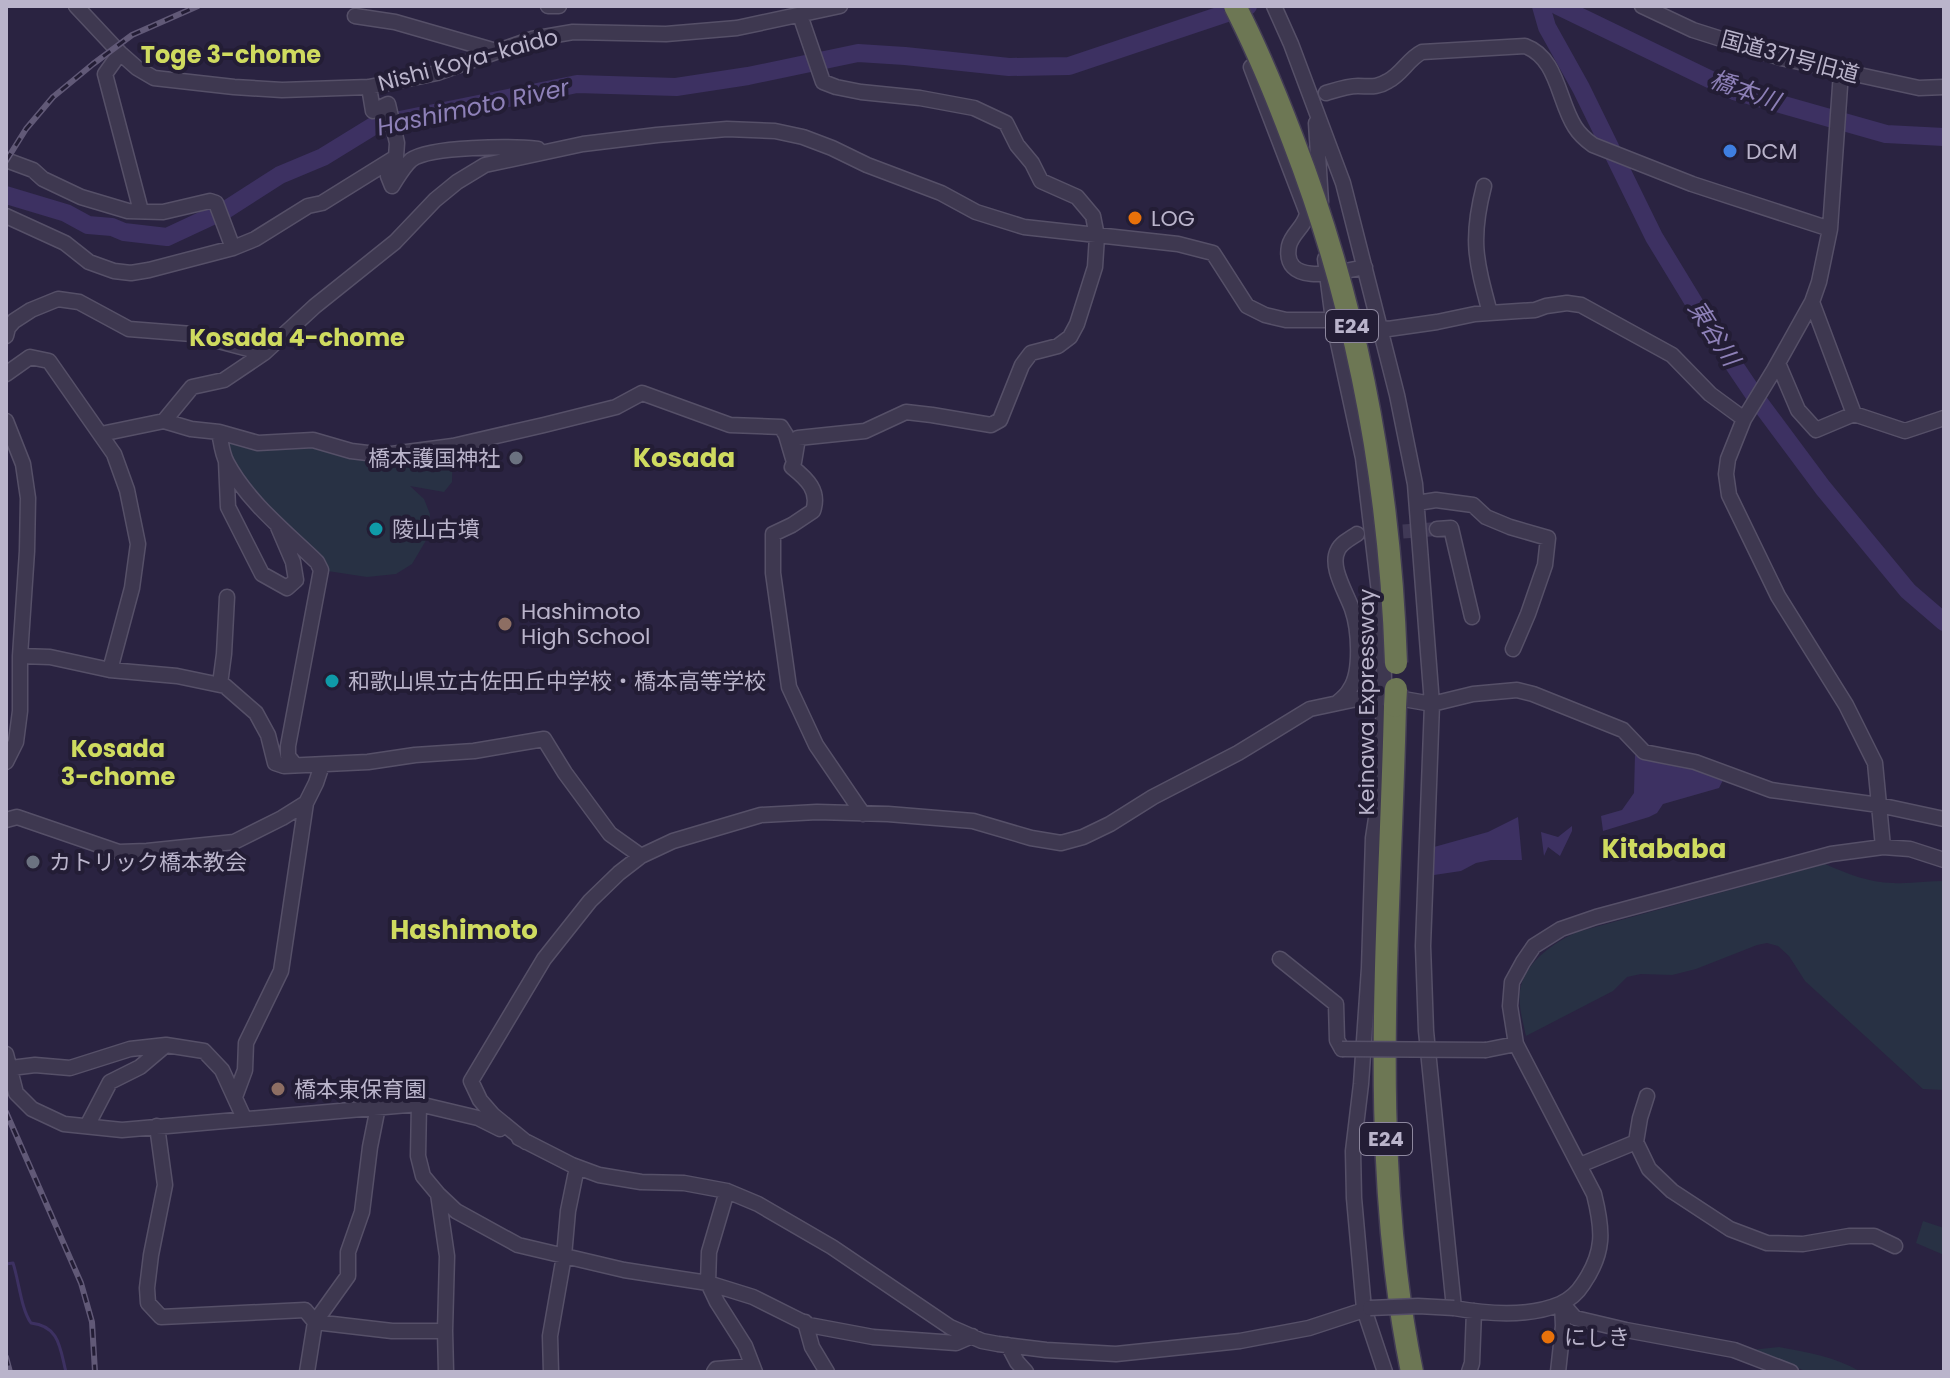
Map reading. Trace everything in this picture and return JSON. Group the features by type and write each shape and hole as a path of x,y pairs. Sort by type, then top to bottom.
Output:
{"highway":[{"name":"Keinawa Expressway","path":"1235,6 1278,101 1313,190 1340,279 1373,429 1384,505 1396,663 1392,697 1392,831 1385,1027 1387,1158 1393,1249 1412,1372"}],"street":[{"name":"Nishi Koya-kaido","path":"76,6 120,53 154,78 282,90 369,87 437,73 532,39 573,32 666,34 737,28 840,6"},
{"path":"548,6 559,6"},
{"path":"1274,6 1343,183 1381,328 1415,484 1432,704 1423,946 1426,1031 1454,1308"},
{"name":"国道371号旧道","path":"1642,6 1693,30 1755,51 1919,88 1944,87"},
{"path":"800,15 823,82 861,92 974,108 1006,123 1041,181 1077,197 1093,216 1097,236 1095,267 1077,324 1070,337 1058,346 1031,353 1022,365 1000,420 991,425 906,412 865,431 798,438 792,467 813,487 813,511 773,534 773,573 789,687 816,745 863,814"},
{"path":"355,16 395,22 497,51"},
{"path":"1326,93 1347,87 1377,87 1396,77 1412,57 1422,52 1525,46 1534,49 1549,66 1573,125 1593,145 1692,184 1830,229"},
{"path":"120,53 105,74 141,211"},
{"path":"1251,67 1307,213 1303,226 1290,244 1289,257 1298,271 1311,275 1365,267"},
{"path":"1841,72 1830,229 1819,282 1812,302 1746,414 1728,459 1726,474 1729,495 1778,596 1846,705 1875,763 1883,847"},
{"path":"369,87 373,111 388,104 396,150 388,176 392,186 411,161 419,156 507,146 551,151"},
{"path":"1314,107 1326,274 1363,458 1392,697 1373,838 1369,968 1353,1151 1354,1198 1367,1308 1385,1372"},
{"path":"164,421 192,387 224,380 264,353 315,306 395,242 435,200 485,165 583,144 727,129 775,131 803,137 941,193 976,212 1024,227 1121,236 1178,244 1213,253 1247,306 1286,320 1333,320 1388,329 1567,303 1581,305 1672,355 1710,394 1746,414"},
{"path":"6,216 65,243 89,262 114,271 131,273 149,270 233,248 255,239 308,206 322,203 396,150"},
{"path":"6,160 33,170 43,179 81,197 128,211 163,212 210,201 216,203 233,248"},
{"path":"1484,186 1475,243 1490,313"},
{"path":"1323,235 1354,223"},
{"path":"6,336 14,321 58,299 79,302 129,329 192,334 264,353"},
{"path":"1812,302 1854,414"},
{"path":"6,374 30,357 49,361 114,454 127,490 138,544 132,588 110,670"},
{"path":"1776,366 1798,410 1816,430 1854,414 1905,431 1944,418"},
{"path":"101,434 164,421 258,443 313,440 351,451 384,455 453,446 513,432 616,407 642,393 730,425 781,427 794,462"},
{"path":"6,421 23,464 28,498 20,711 16,742 6,762"},
{"path":"219,432 226,461 228,507 262,574 287,588 296,580 293,562 277,523"},
{"path":"226,461 246,490 317,562 321,570 288,746 288,756 295,765"},
{"path":"1417,503 1436,500 1473,505 1486,517 1548,538 1545,565 1513,649"},
{"path":"1437,529 1451,528 1472,617"},
{"path":"1337,703 1349,692 1354,682 1358,632 1334,565 1341,545 1357,534"},
{"path":"220,684 227,597"},
{"path":"20,656 50,657 110,670 177,676 220,684 229,688 256,713 268,735 275,763 284,766 368,762 474,751 544,739 610,834 641,856"},
{"path":"526,1142 493,1115 480,1100 471,1079 544,959 590,901 641,856 673,841 761,815 817,812 919,815 973,821 1031,838 1061,843 1110,824 1310,709 1357,699 1392,697 1432,704 1473,694 1517,690 1623,730 1644,752 1695,762 1771,790 1879,805 1944,819"},
{"path":"235,1097 245,1070 246,1043 281,971 306,803 322,765"},
{"path":"6,820 17,817 119,852 147,851 234,842 306,803"},
{"path":"244,1118 222,1070 204,1051 166,1045 130,1049 70,1068 8,1061 16,1093 32,1109 64,1124 122,1130 419,1104 478,1118 599,1175 641,1182 684,1183 727,1191 758,1204 820,1240 950,1327 982,1341 1046,1350 1116,1354 1240,1341 1309,1328 1367,1308 1418,1306 1474,1311 1537,1310 1562,1303 1579,1290 1594,1268 1601,1241 1594,1194 1516,1044 1510,1006 1512,982 1534,946 1561,929 1596,917 1831,854 1883,847 1910,849 1944,860"},
{"path":"1280,959 1336,1004 1337,1040 1342,1049 1486,1050 1516,1044"},
{"path":"87,1126 110,1082 140,1067 166,1045"},
{"path":"1647,1096 1636,1142 1649,1169 1672,1191 1730,1229 1767,1243 1803,1244 1849,1236 1874,1236 1895,1246"},
{"path":"419,1104 418,1156 423,1176 438,1194 465,1216 518,1245 624,1270 708,1283 753,1297 809,1325 873,1337 956,1343 972,1336"},
{"path":"307,1372 315,1322 348,1276 348,1252 362,1212 378,1107"},
{"path":"157,1126 165,1185 147,1288 148,1303 161,1317 305,1310 315,1322 392,1331 445,1331"},
{"path":"1580,1165 1636,1142"},
{"path":"551,1372 550,1336 577,1167"},
{"path":"714,1372 716,1369 754,1369 745,1346 708,1283 709,1252 727,1191"},
{"path":"438,1194 447,1256 446,1372"},
{"path":"1562,1303 1575,1318 1734,1350 1791,1372"},
{"path":"1558,1372 1562,1303"},
{"path":"1469,1372 1474,1311"},
{"path":"805,1322 812,1347 827,1372"},
{"path":"1008,1345 1026,1372"}],"shaded area":[{"path":"219,432 258,443 313,440 351,451 453,446 452,482 444,492 410,486 424,499 430,514 428,537 412,564 396,574 367,577 321,570 226,461"},
{"path":"1635,755 1687,764 1725,776 1719,788 1663,804 1657,813 1649,817 1603,831 1601,816 1622,810 1634,793"},
{"path":"1518,817 1522,860 1491,860 1461,871 1434,875 1434,847 1488,832"},
{"path":"1572,826 1560,856 1548,847 1544,856 1541,832 1558,837"},
{"path":"1825,864 1875,881 1944,881 1944,1090 1923,1089 1805,981 1789,956 1778,946 1767,943 1672,975 1627,977 1613,991 1526,1036 1520,1002 1522,981 1541,955 1568,936"},
{"path":"1923,1221 1944,1228 1944,1255 1916,1243"},
{"path":"1779,1347 1831,1359 1861,1372 1808,1372 1751,1350"}],"waterway":[{"name":"Hashimoto River","path":"6,195 66,213 88,225 167,237 227,209 280,175 323,157 375,125 577,84 676,87 748,76 858,53 1009,67 1069,66 1248,6"},
{"name":"東谷川","path":"1541,6 1547,27 1581,88 1654,237 1713,334 1823,488 1908,591 1944,622"},
{"name":"橋本川","path":"1558,6 1734,91 1886,134 1944,137"},
{"path":"6,1264 13,1263 22,1303 31,1323 48,1329 57,1340 66,1372"}],"tunnel":[{"path":"1382,533 1437,529"}],"railway":[{"path":"6,161 26,129 53,97 93,64 132,35 198,6"},
{"path":"6,1112 81,1283 92,1322 95,1372"},
{"path":"6,1357 10,1372"}],"place":[{"name":"DCM","path":"1730,151"},
{"name":"LOG","path":"1135,218"},
{"name":"橋本護国神社","path":"516,458"},
{"name":"陵山古墳","path":"376,529"},
{"name":"Hashimoto High School","path":"505,624"},
{"name":"和歌山県立古佐田丘中学校・橋本高等学校","path":"332,681"},
{"name":"カトリック橋本教会","path":"33,862"},
{"name":"橋本東保育園","path":"278,1089"},
{"name":"にしき","path":"1548,1337"}],"district":[{"name":"Toge 3-chome","path":"231,54"},
{"name":"Kosada 4-chome","path":"297,337"},
{"name":"Kosada","path":"684,458"},
{"name":"Kosada 3-chome","path":"118,762"},
{"name":"Kitababa","path":"1664,849"},
{"name":"Hashimoto","path":"464,930"}]}
